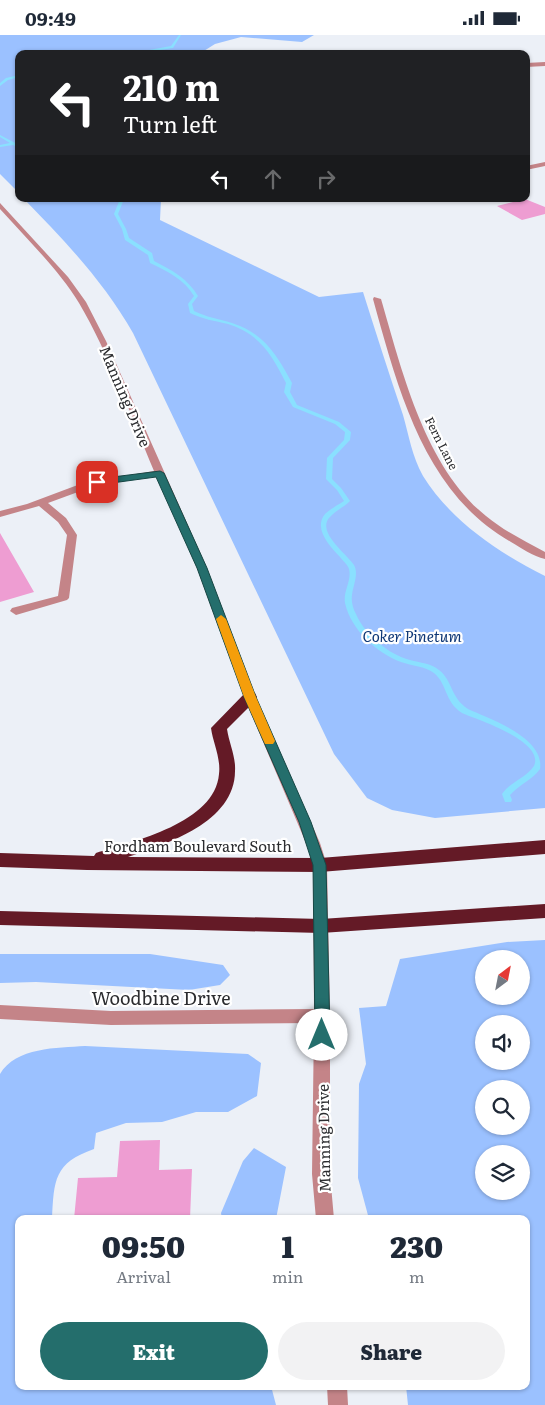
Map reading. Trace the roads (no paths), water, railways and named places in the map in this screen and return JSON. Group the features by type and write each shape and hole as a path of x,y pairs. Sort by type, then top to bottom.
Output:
{"highway":[{"path":"87,863 165,837 188,826 214,804 222,793 227,776 226,757 219,728 250,697"},
{"name":"Fordham Boulevard South","path":"0,859 87,863 320,865 545,847"},
{"path":"0,918 321,926 545,911"}],"street":[{"path":"530,65 545,64"},
{"path":"530,167 545,164"},
{"name":"Manning Drive","path":"0,205 41,251 82,303 102,341 202,568 250,697 305,822 320,865 322,1174 325,1215"},
{"name":"Fern Lane","path":"376,299 392,352 420,431 446,478 475,512 517,541 545,556"},
{"path":"0,514 24,509 76,488 97,482 160,473"},
{"path":"16,611 63,598 72,535 62,520 42,503"},
{"name":"Woodbine Drive","path":"0,1012 111,1018 322,1015"},
{"path":"337,1390 338,1405"}],"waterway":[{"path":"153,50 172,47 180,35"},
{"path":"0,85 7,79 15,77"},
{"path":"0,136 14,144"},
{"path":"0,146 14,144"},
{"path":"121,202 116,214 127,239 150,254 152,262 183,280 193,290 196,296 190,304 192,312 205,318 240,327 258,338 272,354 289,383 287,392 295,406 337,423 348,432 347,440 330,458 329,479 347,501 328,515 324,521 324,527 326,535 352,567 352,580 348,598 352,613 363,631 387,653 396,658 429,667 437,672 459,707 520,735 537,748 540,756 539,763 532,773 510,789 506,794 508,800"}],"park label":[{"name":"Coker Pinetum","path":"412,635"}]}
